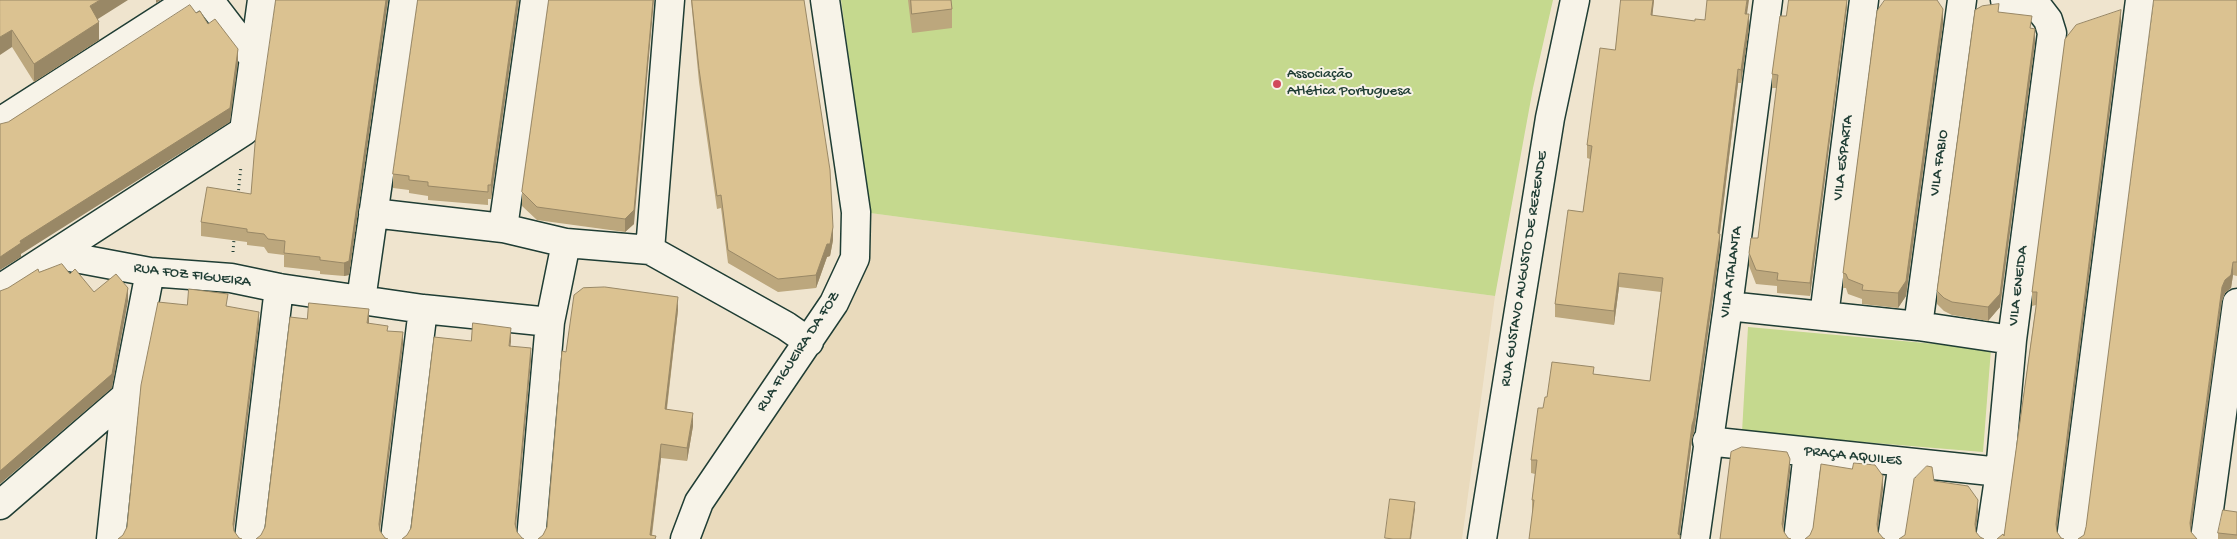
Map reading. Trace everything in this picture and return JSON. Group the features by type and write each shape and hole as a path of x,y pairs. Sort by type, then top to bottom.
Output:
{"street":[{"path":"0,122 190,0"},
{"path":"209,0 255,60"},
{"path":"0,289 244,131 262,0"},
{"path":"361,300 404,0"},
{"path":"503,228 535,0"},
{"path":"650,250 670,0"},
{"name":"RUA FIGUEIRA DA FOZ","path":"685,539 699,502 834,303 855,258 856,212 825,0"},
{"name":"RUA GUSTAVO AUGUSTO DE REZENDE","path":"1482,539 1550,118 1575,0"},
{"name":"VILA ESPARTA","path":"1824,316 1864,0"},
{"name":"VILA FABIO","path":"1918,326 1962,0"},
{"name":"VILA ENEIDA","path":"1990,539 2000,472 2012,340 2052,33 2044,12 2038,7 2005,0"},
{"path":"2071,539 2140,0"},
{"name":"VILA ATALANTA","path":"1694,539 1728,306 1767,3"},
{"path":"373,213 503,228 566,243 650,250 786,326 809,342"},
{"path":"531,539 550,322 566,243"},
{"name":"RUA FOZ FIGUEIRA","path":"54,254 150,272 231,278 279,288 423,309 550,322"},
{"path":"111,539 126,396 150,272"},
{"path":"249,539 279,288"},
{"path":"2205,539 2237,303"},
{"path":"1728,306 1918,326 2012,340"},
{"path":"395,539 423,309"},
{"path":"0,505 126,396"},
{"name":"PRAÇA AQUILES","path":"1707,441 2000,472"},
{"path":"1798,539 1808,452"},
{"path":"1892,539 1903,462"}],"path":[{"path":"238,200 244,131"},
{"path":"231,278 235,229"}],"shaded area":[{"path":"870,213 1495,296 1462,539 700,539 708,516 728,483 845,314 857,288 866,261 870,237"}],"green space":[{"path":"841,0 1553,0 1533,88 1495,296 870,213"},
{"path":"1748,327 1991,349 1983,452 1742,432"}],"building":[{"path":"0,0 100,0 90,6 99,22 34,64 12,30 0,37"},
{"path":"276,0 386,0 349,261 344,263 320,260 320,257 284,253 285,241 268,239 264,234 247,232 247,229 201,222 207,187 251,194 255,144"},
{"path":"418,0 517,0 491,185 488,185 488,192 428,186 428,182 409,180 409,176 393,174"},
{"path":"549,0 653,0 634,210 625,219 537,207 522,192"},
{"path":"692,0 804,0 830,170 833,227 830,244 827,244 816,275 778,279 728,250 721,195 717,196 699,69"},
{"path":"911,0 951,0 952,9 912,14"},
{"path":"1621,0 1653,0 1651,15 1695,21 1695,19 1705,20 1707,0 1747,0 1745,14 1749,14 1741,70 1738,69 1718,233 1720,234 1678,534 1680,539 1529,539 1537,460 1531,460 1538,408 1543,408 1545,397 1547,397 1552,362 1594,367 1593,374 1650,381 1663,278 1619,273 1614,311 1555,304 1568,210 1583,212 1592,146 1587,145 1600,48 1615,50"},
{"path":"1789,0 1847,0 1810,283 1777,280 1778,273 1756,270 1749,253 1751,238 1758,238 1778,75 1772,74 1780,16 1786,16"},
{"path":"1885,0 1937,0 1943,9 1906,281 1898,293 1862,290 1863,285 1848,279 1846,274 1843,273 1877,11"},
{"path":"2154,0 2237,0 2237,262 2233,262 2231,275 2225,280 2222,287 2190,523 2191,532 2197,539 2078,539 2084,535 2086,527"},
{"path":"1999,4 1998,12 2032,16 2030,28 2035,29 2000,294 1988,307 1952,302 1944,298 1937,291 1975,10 1982,6"},
{"path":"190,5 196,13 200,11 208,24 215,19 238,49 230,108 20,241 21,243 0,257 0,124 8,122"},
{"path":"2121,10 2056,524 2057,532 2064,539 1997,539 2003,534 2004,536 2036,307 2037,292 2032,292 2065,39 2076,25"},
{"path":"62,264 70,274 75,269 94,292 116,274 128,288 112,374 0,471 0,291 38,269 39,272"},
{"path":"605,287 678,297 665,409 693,413 687,448 661,444 650,535 656,536 655,539 538,539 543,535 547,527 562,351 566,352 574,295 583,288"},
{"path":"189,289 228,294 226,306 259,312 233,524 234,531 242,539 118,539 123,535 127,527 141,385 158,302 187,305"},
{"path":"309,303 369,309 367,323 388,326 387,331 403,332 379,524 380,531 388,539 256,539 261,535 265,527 290,317 307,319"},
{"path":"473,323 511,328 509,346 531,348 515,524 517,532 524,539 402,539 411,528 434,337 471,341"},
{"path":"1742,447 1787,452 1790,459 1782,524 1784,532 1791,539 1720,539 1731,452"},
{"path":"1854,463 1875,465 1883,476 1877,524 1878,532 1885,539 1805,539 1810,535 1813,528 1821,464 1852,469"},
{"path":"1927,466 1932,467 1934,481 1968,486 1978,500 1976,532 1984,539 1899,539 1905,535 1914,479"},
{"path":"1390,499 1415,502 1410,539 1385,538"},
{"path":"2223,510 2237,512 2237,535 2218,533"}],"place":[{"name":"Associação Atlética Portuguesa","path":"1277,84"}]}
